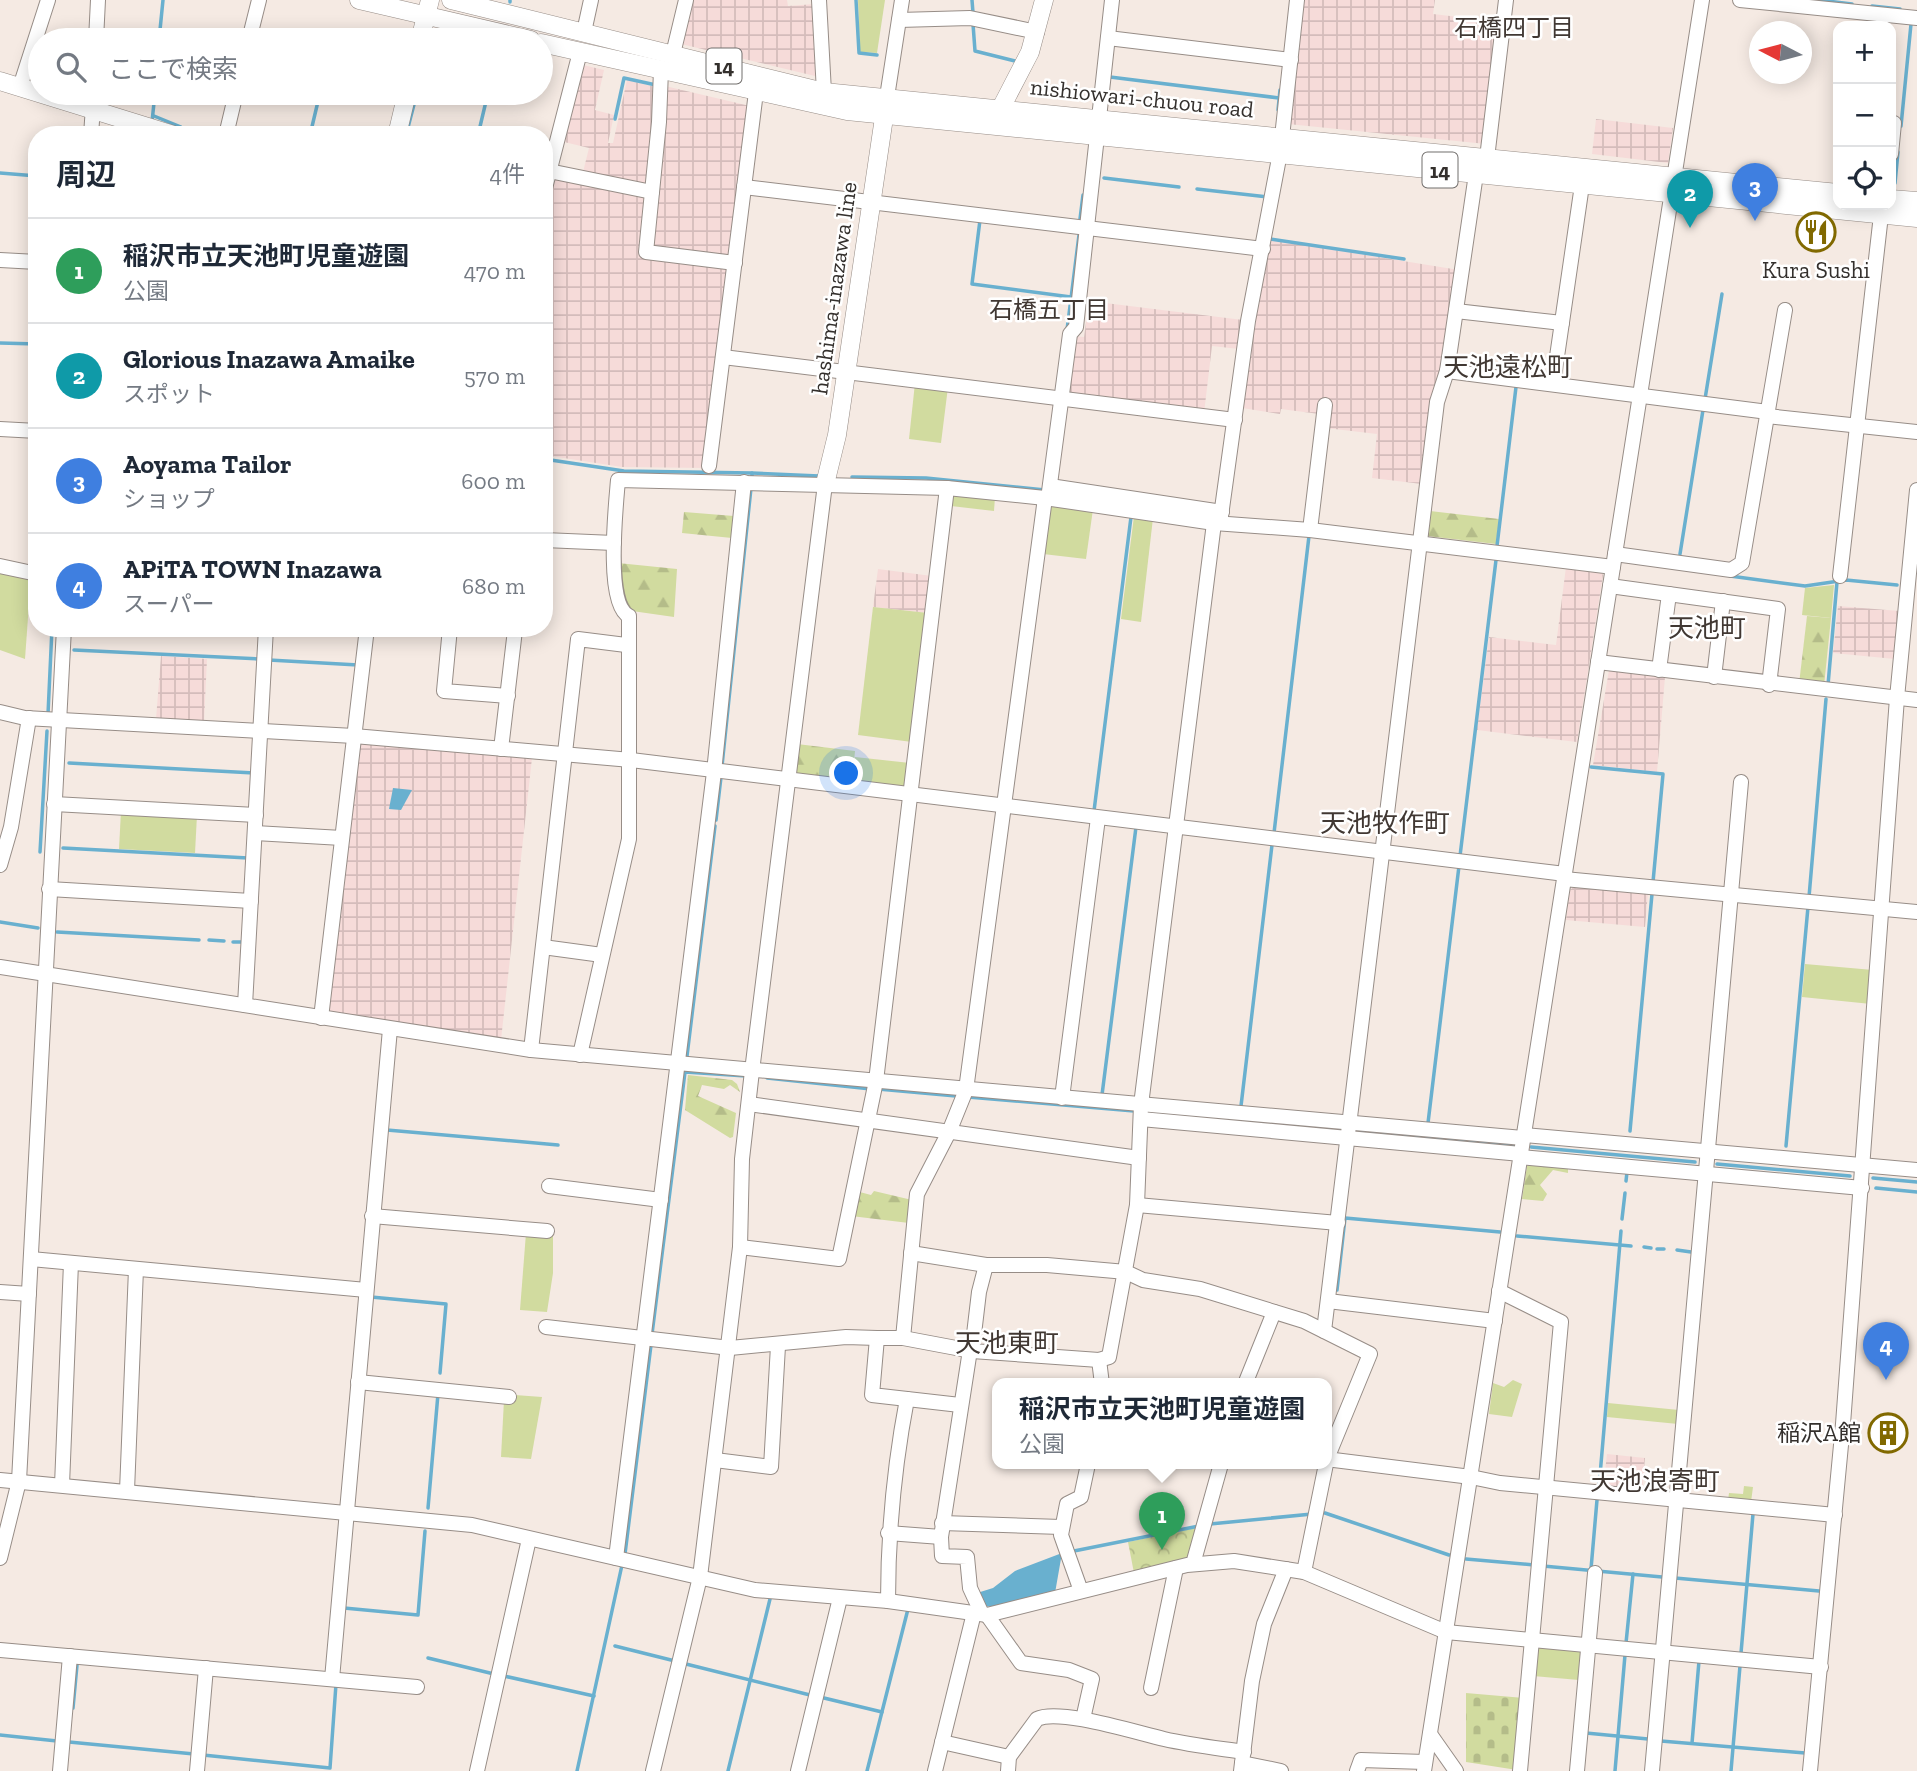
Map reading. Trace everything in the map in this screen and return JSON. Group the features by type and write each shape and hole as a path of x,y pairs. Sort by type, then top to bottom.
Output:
{"main road":[{"path":"359,0 428,8 492,28"},
{"name":"nishiowari-chuou road","path":"451,0 885,106 1281,145 1487,158 1674,175 1833,192"},
{"path":"1001,108 1030,52 1044,0"},
{"path":"423,28 428,8"},
{"name":"nishiowari-chuou road","path":"553,46 808,104 1001,108 1098,126"},
{"path":"0,81 28,88"},
{"path":"104,105 151,126"},
{"path":"399,126 404,105"},
{"name":"hashima-inazawa line","path":"825,484 837,435 885,106"},
{"name":"nishiowari-chuou road","path":"1281,145 1476,174 1917,218"},
{"path":"1896,199 1917,201"}],"street":[{"path":"39,28 48,0"},
{"path":"97,28 98,0"},
{"path":"252,28 259,0"},
{"path":"584,32 591,0"},
{"path":"673,54 687,0"},
{"path":"819,0 824,92"},
{"path":"885,106 902,0"},
{"path":"903,1339 917,1194 949,1132 966,1090 1070,334 1076,327 1112,0"},
{"path":"546,1327 730,1348 778,1346 846,1337 903,1339 971,1351 1098,1360 1112,1353 1136,1205 1141,1112 1176,827 1248,321 1281,145 1297,0"},
{"path":"1487,158 1506,0"},
{"path":"1357,1771 1361,1760 1425,1767 1702,0"},
{"path":"1740,0 1917,18"},
{"path":"898,20 970,18 1037,33"},
{"path":"1108,38 1291,60"},
{"path":"553,156 580,52"},
{"path":"20,87 28,62"},
{"path":"661,70 646,251 734,263"},
{"path":"709,466 756,92"},
{"path":"92,126 93,105"},
{"path":"228,126 233,105"},
{"path":"553,172 652,192"},
{"path":"1324,1331 1437,402 1447,372 1476,174"},
{"path":"1553,384 1582,185"},
{"path":"744,187 1263,250"},
{"path":"1840,576 1881,215"},
{"path":"0,260 28,262"},
{"path":"580,1055 629,839 631,760 626,645 629,616 623,614 618,598 614,543 618,480 825,484 1048,494 1421,544 1731,570 1742,563 1785,310"},
{"path":"1456,311 1562,323"},
{"path":"723,357 1235,420"},
{"path":"1447,372 1917,432"},
{"path":"1310,530 1325,405"},
{"path":"0,429 28,431"},
{"path":"616,1558 715,772 744,482"},
{"path":"653,1771 700,1577 730,1348 740,1247 742,1159 752,1070 825,484"},
{"path":"740,1247 839,1259 876,1082 947,488"},
{"path":"1811,1771 1864,1165 1897,698 1917,490"},
{"path":"553,540 614,543"},
{"path":"0,566 28,572"},
{"path":"1610,586 1778,609 1769,685"},
{"path":"1659,670 1669,594"},
{"path":"1714,677 1723,601"},
{"path":"0,1558 19,1481 64,637"},
{"path":"245,1005 265,637"},
{"path":"321,1018 366,637"},
{"path":"449,637 444,691 508,696"},
{"path":"502,749 514,637"},
{"path":"531,1050 578,639 626,645"},
{"path":"1598,662 1769,685 1917,700"},
{"path":"0,712 29,718 355,736 631,760 1564,876 1917,912"},
{"path":"0,865 11,827 29,718"},
{"path":"1652,1771 1741,782"},
{"path":"54,804 256,815"},
{"path":"1062,1098 1098,818"},
{"path":"255,833 342,838"},
{"path":"49,889 251,901"},
{"path":"543,947 602,955"},
{"path":"0,967 531,1050 1062,1098 1141,1112 1350,1131 1520,1156 1862,1188"},
{"path":"331,1679 390,1029"},
{"path":"749,1104 1139,1158"},
{"path":"1350,1131 1523,1136 1917,1170"},
{"path":"550,1186 661,1200"},
{"path":"1136,1205 1338,1223"},
{"path":"372,1216 547,1231"},
{"path":"911,1253 986,1265 1047,1265 1126,1272 1143,1280 1200,1289 1324,1331 1370,1354 1332,1446"},
{"path":"31,1259 366,1290"},
{"path":"62,1485 71,1263"},
{"path":"986,1265 960,1405 942,1530 942,1556 967,1557 970,1588 981,1614 1021,1663 1069,1670 1091,1679 1083,1719"},
{"path":"127,1491 136,1269"},
{"path":"1499,1291 1561,1322 1520,1771"},
{"path":"0,1292 29,1294"},
{"path":"1328,1301 1495,1321"},
{"path":"1247,1378 1274,1312"},
{"path":"877,1338 872,1395 960,1405"},
{"path":"715,1460 771,1466 778,1346"},
{"path":"1098,1360 1101,1378"},
{"path":"358,1382 509,1397"},
{"path":"888,1601 888,1533 893,1474 907,1399"},
{"path":"1332,1462 1546,1487 1835,1515"},
{"path":"1081,1591 1061,1527 1067,1504 1081,1497 1087,1469"},
{"path":"1193,1564 1221,1469"},
{"path":"1304,1572 1324,1469"},
{"path":"0,1479 472,1525 755,1590 888,1601 981,1614 1193,1564 1234,1561 1304,1572 1446,1632 1821,1667"},
{"path":"888,1533 1061,1527"},
{"path":"477,1771 529,1539"},
{"path":"1151,1688 1176,1568"},
{"path":"1243,1762 1252,1681 1264,1624 1286,1569"},
{"path":"1577,1771 1595,1573"},
{"path":"798,1771 840,1598"},
{"path":"935,1771 981,1614"},
{"path":"0,1650 417,1687"},
{"path":"60,1771 70,1656"},
{"path":"197,1771 206,1668"},
{"path":"942,1742 1008,1764 1037,1719 1043,1716 1083,1719 1282,1771"},
{"path":"1430,1734 1456,1771"}],"shaded area":[{"path":"692,0 787,0 788,6 815,4 819,77 681,44"},
{"path":"1303,0 1435,0 1433,14 1501,22 1486,144 1288,124"},
{"path":"579,64 604,70 595,110 614,115 608,143 613,143 627,80 656,87 649,179 640,186 583,172 589,148 560,141"},
{"path":"665,86 750,106 732,255 728,258 652,249"},
{"path":"1596,119 1673,128 1668,163 1592,154"},
{"path":"553,179 644,195 647,198 640,255 729,268 705,468 622,467 553,456"},
{"path":"1267,239 1459,270 1422,484 1372,478 1377,434 1326,428 1327,415 1281,409 1280,414 1242,408"},
{"path":"1089,301 1243,320 1239,349 1212,346 1204,413 1068,396 1073,336 1084,337"},
{"path":"1566,567 1600,571 1603,575 1577,742 1477,730 1489,637 1556,645"},
{"path":"878,569 932,576 928,613 873,607"},
{"path":"1838,606 1899,611 1895,659 1833,653"},
{"path":"161,656 207,659 204,722 156,719"},
{"path":"1609,670 1665,677 1657,772 1593,765"},
{"path":"362,742 532,758 501,1040 330,1013 326,1009 358,745"},
{"path":"1576,885 1648,892 1645,927 1566,920 1570,890"},
{"path":"1607,1454 1645,1458 1642,1493 1603,1489"}],"green space":[{"path":"858,0 885,0 877,53 860,52"},
{"path":"915,383 948,387 941,443 909,439"},
{"path":"958,494 995,497 994,511 951,506 952,497"},
{"path":"1055,503 1093,509 1086,559 1043,554 1049,508"},
{"path":"1430,511 1499,519 1496,544 1427,536"},
{"path":"684,512 734,516 732,538 682,533"},
{"path":"1134,516 1153,518 1141,622 1121,619"},
{"path":"618,563 677,569 674,617 625,610"},
{"path":"0,571 28,576 25,659 0,650"},
{"path":"1834,585 1831,618 1802,615 1805,588"},
{"path":"873,607 928,613 912,742 858,735"},
{"path":"1807,616 1831,618 1824,686 1799,684"},
{"path":"797,744 855,751 852,783 798,776 794,770"},
{"path":"855,757 910,763 907,784 902,789 852,783"},
{"path":"121,811 197,815 195,853 119,849"},
{"path":"1805,964 1873,970 1871,1004 1802,997"},
{"path":"688,1075 732,1080 737,1084 740,1092 730,1085 724,1089 702,1085 698,1096 736,1113 733,1137 730,1138 685,1110"},
{"path":"1533,1162 1568,1165 1568,1173 1553,1170 1540,1185 1547,1194 1543,1201 1522,1199 1527,1166"},
{"path":"856,1191 871,1195 874,1191 912,1200 909,1223 851,1216"},
{"path":"526,1233 553,1235 553,1273 547,1312 520,1310"},
{"path":"1513,1380 1522,1384 1512,1417 1489,1414 1493,1383 1504,1387"},
{"path":"515,1395 542,1397 531,1459 501,1457 504,1400"},
{"path":"1608,1403 1679,1410 1678,1424 1607,1417"},
{"path":"1744,1486 1753,1487 1751,1502 1728,1500 1729,1493 1743,1494"},
{"path":"1200,1527 1191,1558 1134,1573 1128,1542"},
{"path":"1539,1647 1581,1650 1579,1680 1533,1676 1535,1650"},
{"path":"1466,1693 1524,1698 1517,1770 1466,1762"}],"water":[{"path":"393,788 412,790 401,810 389,809"},
{"path":"1062,1553 1055,1593 995,1607 983,1606 977,1593 993,1588 1015,1571"}],"waterway":[{"path":"160,28 163,0"},
{"path":"856,0 859,53 877,55"},
{"path":"972,0 973,13"},
{"path":"1819,0 1852,4"},
{"path":"1872,6 1900,9"},
{"path":"973,24 975,51 1015,61"},
{"path":"1901,126 1911,24"},
{"path":"1110,77 1279,98"},
{"path":"615,119 624,78 656,85"},
{"path":"1278,110 1280,90"},
{"path":"152,122 154,105"},
{"path":"312,126 317,105"},
{"path":"408,126 414,105"},
{"path":"480,126 485,105"},
{"path":"154,116 179,126"},
{"path":"1896,173 1898,152"},
{"path":"0,173 28,175"},
{"path":"1104,178 1179,187"},
{"path":"1197,189 1268,197"},
{"path":"1080,219 1083,195"},
{"path":"980,220 972,284 1071,297"},
{"path":"1067,330 1079,235"},
{"path":"1270,239 1404,259"},
{"path":"1705,399 1722,294"},
{"path":"0,343 28,344"},
{"path":"1497,546 1516,387"},
{"path":"1680,554 1703,410"},
{"path":"553,460 624,471 752,473 752,476"},
{"path":"752,473 819,476"},
{"path":"852,477 926,478 1045,490"},
{"path":"722,766 751,488"},
{"path":"1094,811 1131,517"},
{"path":"1274,833 1309,536"},
{"path":"1460,856 1496,560"},
{"path":"1730,576 1805,586 1846,580 1897,585"},
{"path":"1828,685 1837,582"},
{"path":"48,714 52,637"},
{"path":"74,650 260,659"},
{"path":"269,660 358,665"},
{"path":"1809,897 1826,699"},
{"path":"40,852 47,731"},
{"path":"69,763 254,773"},
{"path":"1591,767 1663,774 1653,882"},
{"path":"716,820 721,777"},
{"path":"687,1056 715,826"},
{"path":"1102,1095 1136,827"},
{"path":"1241,1106 1272,845"},
{"path":"63,848 248,858"},
{"path":"1428,1123 1459,866"},
{"path":"1630,1131 1652,894"},
{"path":"1786,1146 1808,907"},
{"path":"0,922 38,928"},
{"path":"57,932 199,940"},
{"path":"209,940 224,941"},
{"path":"233,942 243,942"},
{"path":"652,1334 685,1072 746,1076"},
{"path":"767,1078 871,1089"},
{"path":"878,1089 956,1096"},
{"path":"968,1097 1134,1111"},
{"path":"1147,1112 1344,1130"},
{"path":"387,1130 558,1145"},
{"path":"1359,1131 1513,1145"},
{"path":"1531,1147 1695,1162"},
{"path":"1717,1164 1850,1176"},
{"path":"1626,1181 1627,1172"},
{"path":"1873,1178 1917,1182"},
{"path":"1876,1188 1917,1192"},
{"path":"1622,1219 1625,1193"},
{"path":"1337,1290 1345,1218 1500,1232"},
{"path":"1599,1487 1621,1231"},
{"path":"1517,1236 1631,1246"},
{"path":"1644,1247 1651,1248"},
{"path":"1657,1249 1664,1249"},
{"path":"1677,1250 1691,1252"},
{"path":"371,1297 446,1304 440,1373"},
{"path":"625,1554 651,1345"},
{"path":"428,1508 438,1394"},
{"path":"1591,1569 1597,1500"},
{"path":"1325,1513 1449,1555"},
{"path":"1210,1524 1312,1514"},
{"path":"1741,1653 1753,1514"},
{"path":"1074,1551 1199,1526"},
{"path":"344,1608 418,1615 425,1531"},
{"path":"1466,1559 1534,1565"},
{"path":"577,1771 622,1565"},
{"path":"1543,1566 1662,1577"},
{"path":"1626,1643 1633,1574"},
{"path":"1675,1578 1819,1591"},
{"path":"728,1771 770,1599"},
{"path":"867,1771 908,1609 911,1610"},
{"path":"615,1646 675,1661"},
{"path":"1615,1771 1625,1655"},
{"path":"428,1658 494,1674"},
{"path":"1692,1743 1699,1661"},
{"path":"686,1664 810,1695"},
{"path":"73,1708 77,1665"},
{"path":"1731,1771 1740,1666"},
{"path":"504,1676 594,1696"},
{"path":"203,1755 330,1768 336,1684"},
{"path":"824,1698 882,1712"},
{"path":"1586,1733 1648,1739"},
{"path":"0,1735 57,1741"},
{"path":"1661,1741 1805,1753"},
{"path":"69,1742 194,1754"}],"place":[{"name":"Aoyama Tailor","path":"1755,221"},
{"name":"Glorious Inazawa Amaike","path":"1690,228"},
{"name":"Kura Sushi","path":"1816,232"},
{"name":"APiTA TOWN Inazawa","path":"1886,1380"},
{"name":"稲沢A館","path":"1888,1433"},
{"name":"稲沢市立天池町児童遊園","path":"1162,1550"}],"district":[{"name":"石橋四丁目","path":"1514,27"},
{"name":"石橋五丁目","path":"1049,309"},
{"name":"天池遠松町","path":"1508,367"},
{"name":"天池町","path":"1707,628"},
{"name":"天池牧作町","path":"1385,823"},
{"name":"天池東町","path":"1007,1343"},
{"name":"天池浪寄町","path":"1655,1481"}]}
